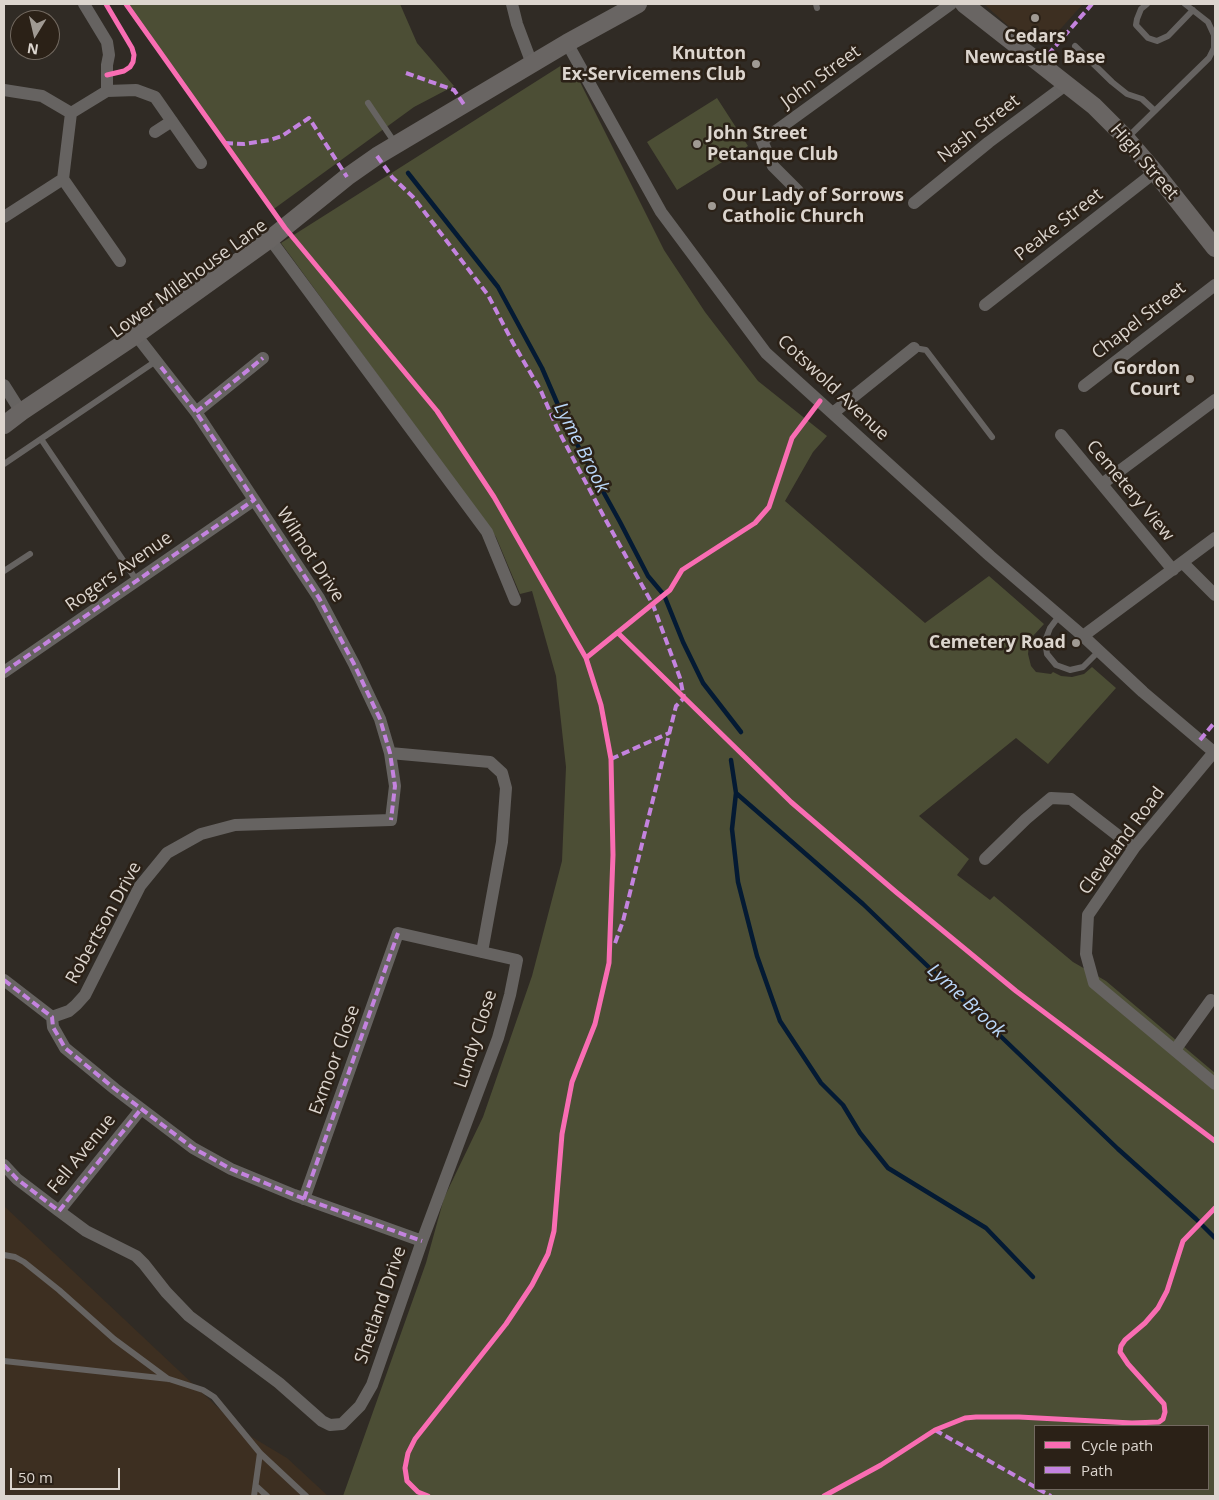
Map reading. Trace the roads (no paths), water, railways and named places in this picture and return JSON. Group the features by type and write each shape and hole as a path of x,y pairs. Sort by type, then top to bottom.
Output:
{"main road":[{"name":"Lower Milehouse Lane","path":"4,425 136,335 270,239 347,177 396,144 638,4"},
{"name":"High Street","path":"964,4 1094,106 1155,172 1215,248"}],"street":[{"path":"84,4 109,47 107,91"},
{"name":"John Street","path":"798,191 773,166 762,141 951,4"},
{"path":"514,6 517,24 532,64"},
{"name":"Cotswold Avenue","path":"567,44 661,212 766,353 990,556 1083,636 1143,692 1215,752"},
{"name":"Nash Street","path":"914,203 989,142 1067,84"},
{"path":"4,90 42,96 71,113"},
{"path":"71,113 107,91 136,90 156,97 201,163"},
{"path":"71,113 62,179 120,261"},
{"path":"155,132 172,121"},
{"name":"Peake Street","path":"985,305 1155,172"},
{"path":"4,217 62,179"},
{"path":"270,239 487,532 515,600"},
{"name":"Chapel Street","path":"1084,386 1215,285"},
{"name":"Wilmot Drive","path":"136,335 196,412 324,606 380,718 390,753 394,786 391,820"},
{"path":"833,413 914,348"},
{"path":"196,412 263,358"},
{"path":"4,385 21,412"},
{"path":"1102,484 1215,400"},
{"name":"Cemetery View","path":"1061,435 1102,484 1178,566 1215,595"},
{"name":"Rogers Avenue","path":"4,672 254,500"},
{"path":"1083,636 1215,538"},
{"name":"Cleveland Road","path":"1215,752 1134,848 1088,915 1086,954 1094,983 1215,1084"},
{"path":"390,753 490,762 502,773 506,788 502,842 482,952"},
{"path":"985,859 1026,819 1051,798 1072,799 1134,848"},
{"name":"Robertson Drive","path":"52,1017 69,1011 85,995 140,886 167,852 201,834 235,825 391,820"},
{"name":"Lundy Close","path":"398,933 517,960 510,996 498,1038 422,1241"},
{"name":"Exmoor Close","path":"304,1199 398,933"},
{"path":"4,980 52,1017"},
{"path":"1175,1050 1213,997"},
{"name":"Shetland Drive","path":"52,1017 53,1027 66,1048 141,1109 193,1148 231,1169 304,1199 422,1241 369,1390 352,1415 342,1424 335,1425 322,1421 279,1383 189,1316 136,1256 86,1231 58,1211"},
{"name":"Fell Avenue","path":"4,1165 17,1179 58,1211 141,1109"}],"lane":[{"path":"1146,4 1141,9 1136,25 1148,38 1157,41 1168,36 1193,10"},
{"path":"1126,139 1209,58 1214,48 1214,35 1208,22 1185,4"},
{"path":"1075,46 1112,82 1127,94 1142,99 1155,111"},
{"path":"368,103 396,144"},
{"path":"914,348 926,350 992,438"},
{"path":"4,464 156,362"},
{"path":"42,439 137,582"},
{"path":"4,571 30,554"},
{"path":"1059,616 1050,628 1046,641 1047,654 1056,666 1070,670 1083,667 1099,651"},
{"path":"4,1255 15,1257 24,1262 114,1339 169,1379"},
{"path":"4,1361 169,1379 192,1386 214,1397 260,1453 306,1496"},
{"path":"254,1496 260,1453"},
{"path":"256,1486 267,1496"}],"waterway":[{"name":"Lyme Brook","path":"408,173 498,287 542,368 568,428 648,576 664,595 683,642 703,683 741,732"},
{"name":"Lyme Brook","path":"731,760 736,793 863,904 1118,1149 1215,1238"},
{"path":"736,793 732,829 738,882 757,956 780,1021 821,1083 843,1105 860,1133 888,1168 986,1228 1033,1277"}],"place":[{"name":"Cedars Newcastle Base","path":"1035,18"},
{"name":"Knutton Ex-Servicemens Club","path":"756,64"},
{"name":"John Street Petanque Club","path":"697,144"},
{"name":"Our Lady of Sorrows Catholic Church","path":"712,206"},
{"name":"Gordon Court","path":"1190,379"},
{"name":"Cemetery Road","path":"1076,643"}]}
